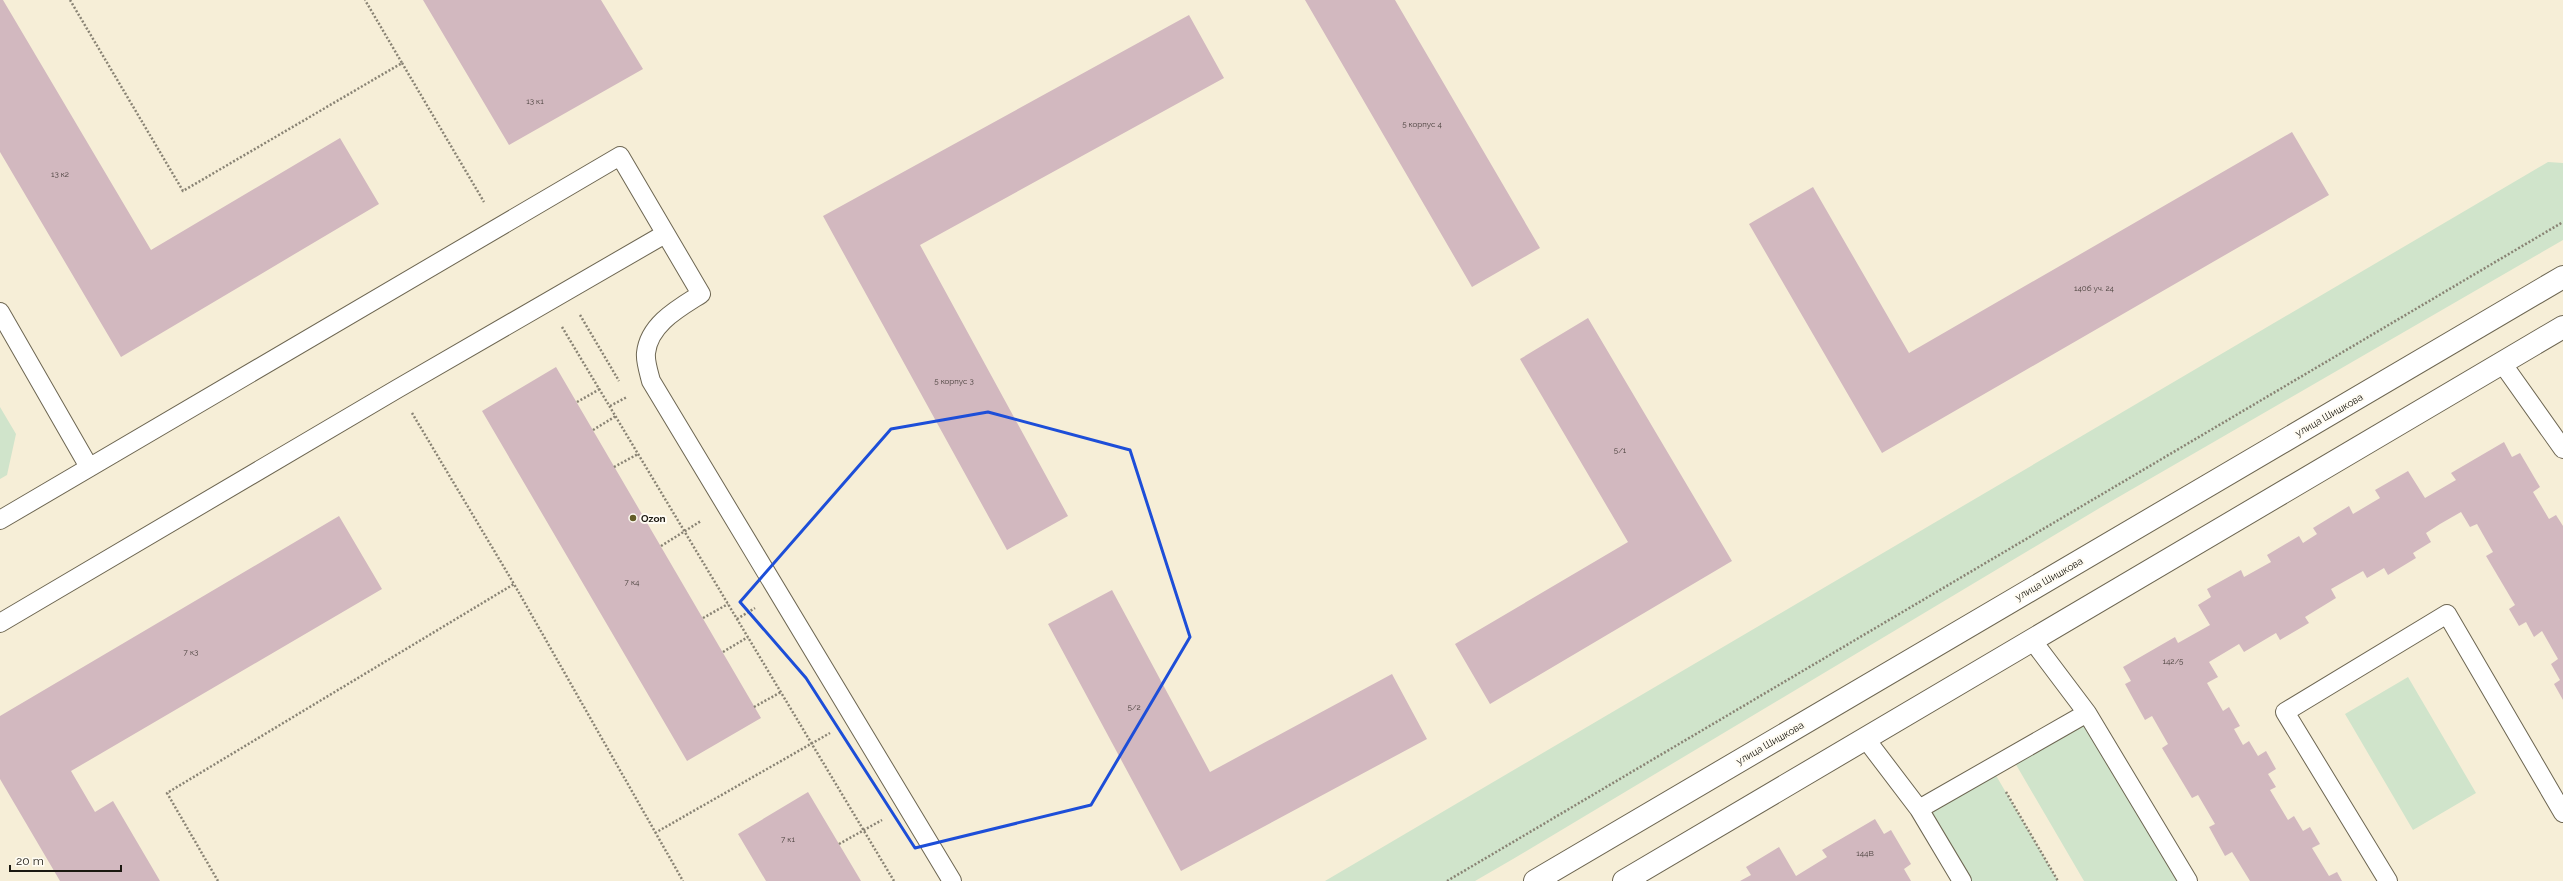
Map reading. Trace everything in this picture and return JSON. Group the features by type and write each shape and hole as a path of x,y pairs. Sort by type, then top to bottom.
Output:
{"street":[{"name":"улица Шишкова","path":"1535,881 2563,277"},
{"path":"1624,881 2563,327"}],"lane":[{"path":"0,520 620,156 701,294 674,312 653,331 646,354 651,381 952,881"},
{"path":"0,623 397,388 665,234"},
{"path":"0,312 89,467"},
{"path":"2502,363 2563,449"},
{"path":"2388,881 2284,712 2447,614 2563,813"},
{"path":"2032,640 2087,712 2188,881"},
{"path":"1920,809 2087,712"},
{"path":"1865,738 1920,809 1962,881"}],"path":[{"path":"70,0 182,191 402,63"},
{"path":"365,0 499,227"},
{"path":"1447,881 2563,222"},
{"path":"560,323 894,881"},
{"path":"397,388 514,584 683,881"},
{"path":"577,402 600,389"},
{"path":"610,406 628,396"},
{"path":"593,430 616,416"},
{"path":"614,467 638,454"},
{"path":"660,546 703,521"},
{"path":"218,881 167,793 514,584"},
{"path":"703,618 728,604"},
{"path":"737,619 755,608"},
{"path":"722,652 748,637"},
{"path":"754,707 781,692"},
{"path":"655,833 812,744 854,718"},
{"path":"1991,767 2058,881"},
{"path":"839,844 882,820"}],"highlighted area":[{"path":"988,412 1130,450 1190,637 1091,805 915,848 806,678 740,602 891,429"}],"green space":[{"path":"2548,162 2563,163 2563,240 2103,506 1513,859 1475,881 1325,881"},
{"path":"0,407 16,434 7,475 0,479"},
{"path":"2408,677 2476,793 2413,830 2345,714"},
{"path":"2087,713 2188,881 2084,881 2011,756"},
{"path":"1991,767 2058,881 1962,881 1919,809"}],"building":[{"path":"0,0 3,0 151,250 340,138 379,204 121,357 0,152"},
{"path":"423,0 601,0 643,69 509,145"},
{"path":"1305,0 1395,0 1540,248 1472,287"},
{"path":"1189,15 1224,78 920,245 1068,516 1007,550 823,216"},
{"path":"2292,132 2329,195 1882,453 1749,224 1813,187 1909,353"},
{"path":"1588,318 1732,561 1490,704 1455,644 1628,542 1520,359"},
{"path":"556,367 761,718 687,761 482,411"},
{"path":"2504,442 2512,457 2520,453 2540,487 2533,492 2549,519 2556,515 2563,526 2563,700 2554,684 2560,680 2551,664 2558,659 2542,631 2534,637 2526,622 2519,626 2509,609 2515,605 2486,556 2493,552 2477,524 2470,527 2461,512 2440,524 2426,533 2431,542 2413,553 2416,558 2388,575 2384,568 2367,578 2363,571 2331,589 2336,598 2305,617 2309,623 2280,640 2276,633 2244,652 2239,644 2209,662 2218,677 2207,683 2223,711 2229,707 2240,726 2234,729 2243,745 2249,741 2258,756 2266,751 2276,769 2268,774 2276,787 2270,790 2288,820 2294,816 2303,831 2310,827 2320,844 2312,848 2329,876 2337,872 2342,881 2250,881 2232,852 2225,856 2209,827 2215,824 2198,795 2192,798 2162,748 2168,744 2152,716 2145,720 2125,684 2131,681 2123,667 2175,637 2178,643 2210,625 2198,605 2211,597 2207,589 2241,570 2244,577 2271,562 2267,555 2299,536 2303,543 2317,534 2313,528 2349,506 2353,514 2380,498 2375,490 2408,471 2425,498 2456,480 2451,473"},
{"path":"339,516 382,589 71,771 95,812 113,801 160,881 60,881 0,779 0,716"},
{"path":"1112,590 1210,772 1392,674 1427,739 1181,871 1048,624"},
{"path":"808,792 861,881 766,881 738,834"},
{"path":"1875,819 1884,834 1891,830 1911,864 1904,869 1911,881 1740,881 1751,875 1746,867 1779,847 1796,876 1827,857 1822,850"}],"place":[{"name":"Ozon","path":"633,518"}]}
